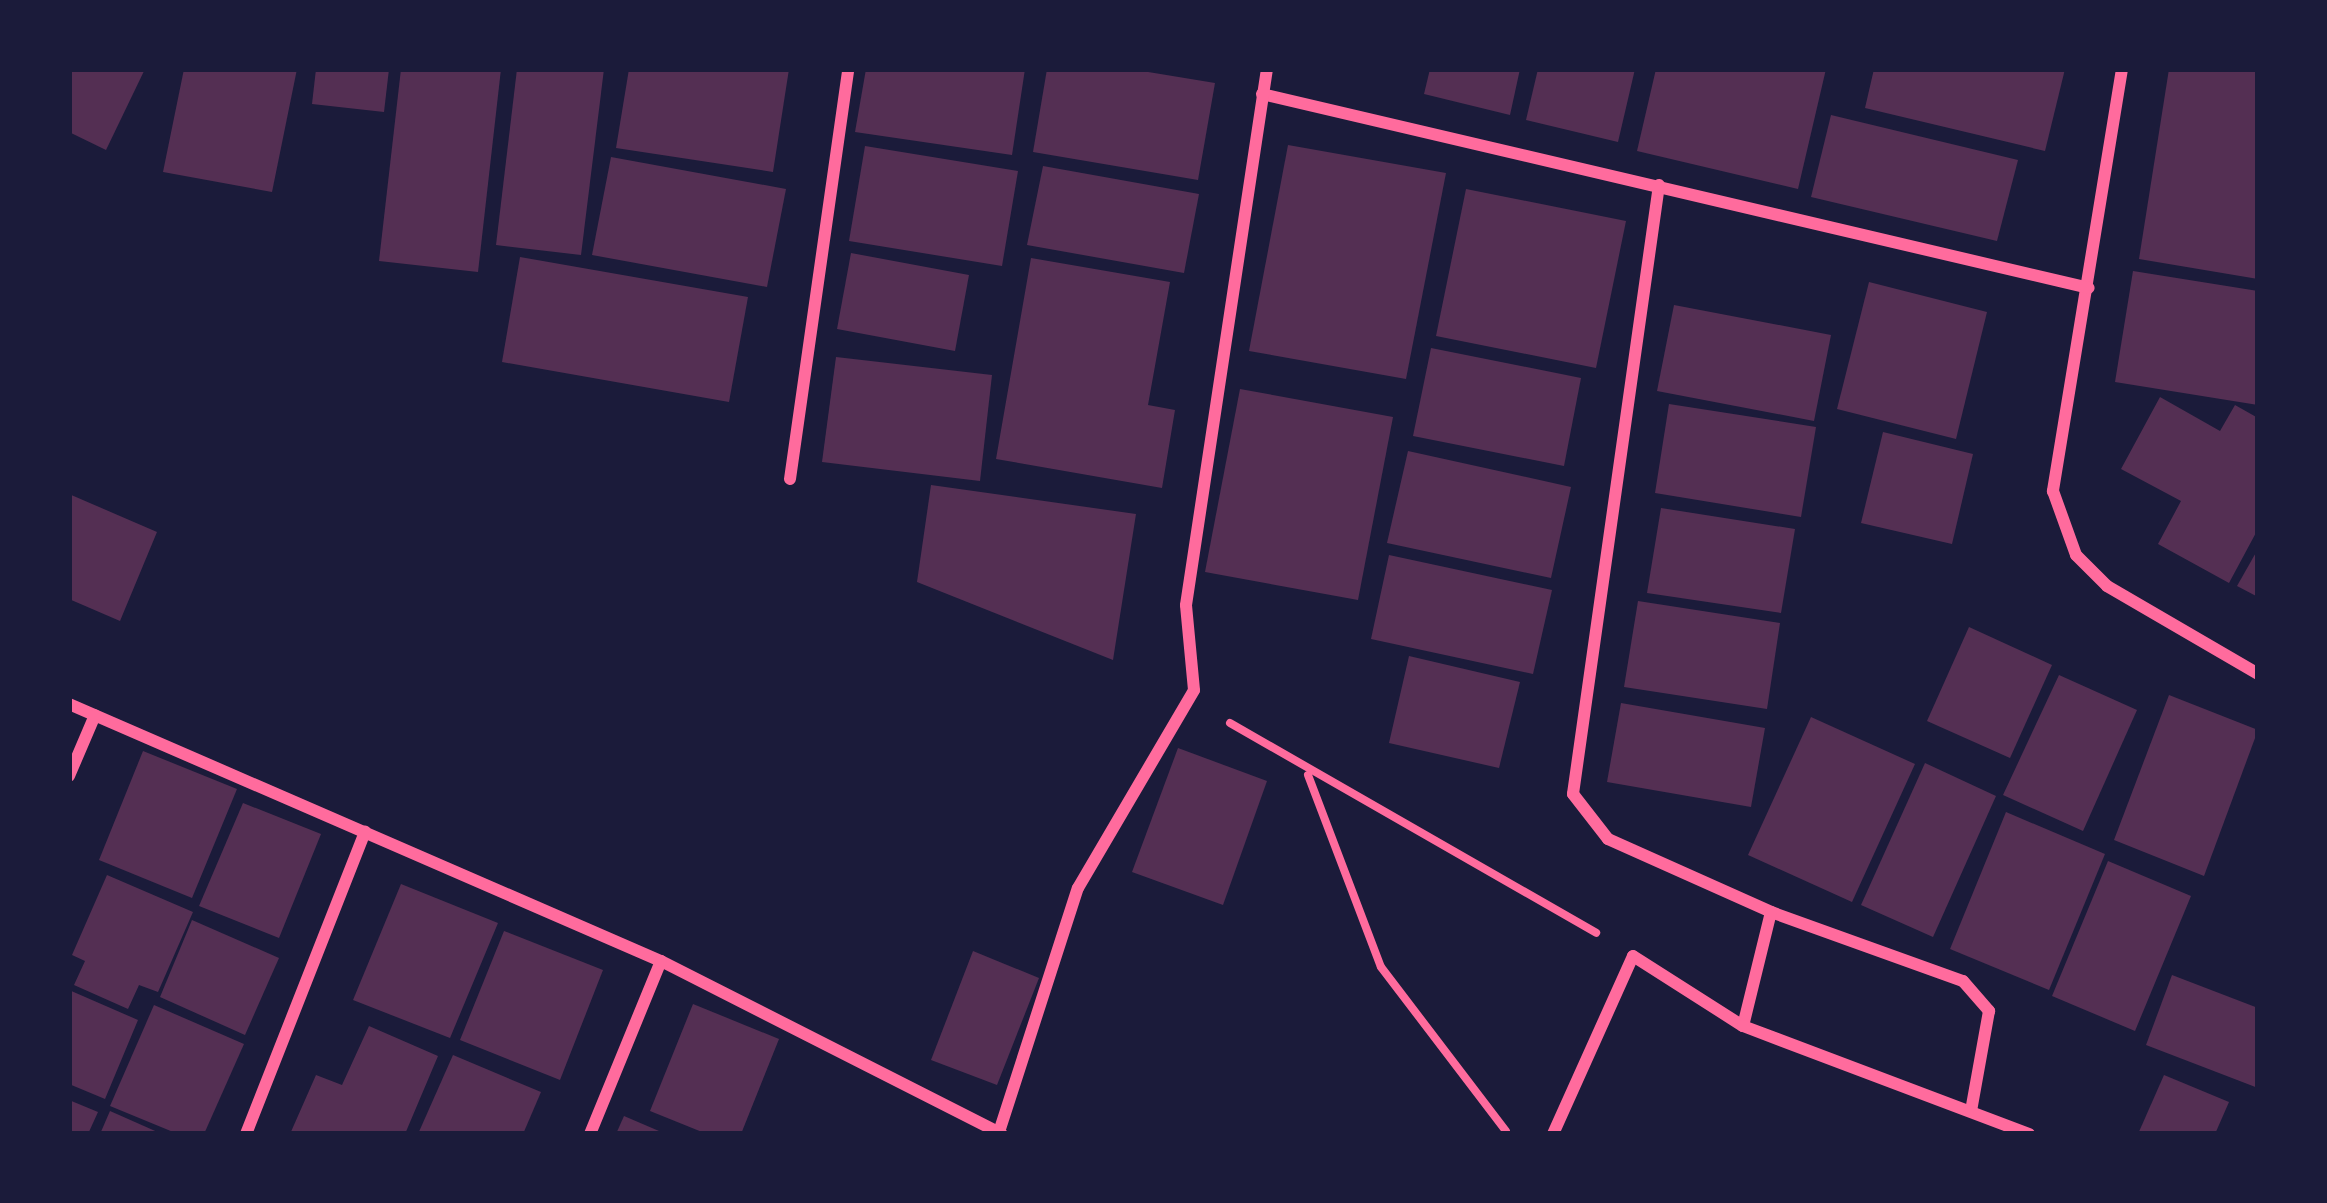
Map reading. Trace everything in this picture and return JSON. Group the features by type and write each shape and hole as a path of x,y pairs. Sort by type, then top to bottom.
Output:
{"street":[{"path":"790,479 848,69"},
{"path":"69,704 662,961 1001,1133 1078,888 1193,690 1186,605 1267,69"},
{"path":"2122,69 2054,491 2061,524 2076,555 2107,586 2258,674"},
{"path":"1262,94 2089,288"},
{"path":"1659,185 1573,794 1608,839 1771,912 1963,981 1983,998 1989,1011 1971,1111"},
{"path":"69,776 95,715"},
{"path":"246,1134 365,832"},
{"path":"1743,1026 1771,912"},
{"path":"1553,1134 1633,956 1743,1026 2029,1134"},
{"path":"590,1134 662,961"}],"path":[{"path":"1193,690 1308,774 1471,855 1633,956"},
{"path":"1308,774 1381,967 1509,1134"}],"building":[{"path":"69,69 145,69 106,150 69,132"},
{"path":"184,69 297,69 272,192 163,172"},
{"path":"316,69 389,69 384,112 312,104"},
{"path":"401,69 501,69 478,272 379,261"},
{"path":"517,69 604,69 581,255 496,245"},
{"path":"629,69 789,69 773,172 616,148"},
{"path":"866,69 1025,69 1012,155 855,132"},
{"path":"1047,69 1130,69 1215,83 1198,180 1033,152"},
{"path":"1430,69 1520,69 1510,115 1424,94"},
{"path":"1538,69 1635,69 1618,142 1526,120"},
{"path":"1656,69 1826,69 1798,189 1637,151"},
{"path":"1874,69 2065,69 2045,151 1865,108"},
{"path":"2169,69 2258,69 2258,279 2139,259"},
{"path":"1831,115 2018,160 1997,241 1811,197"},
{"path":"1288,145 1446,173 1406,379 1249,351"},
{"path":"865,146 1018,171 1002,266 849,241"},
{"path":"611,157 786,189 767,287 592,255"},
{"path":"1043,166 1199,194 1184,273 1027,245"},
{"path":"1466,189 1626,221 1596,368 1436,336"},
{"path":"851,253 969,275 955,351 837,329"},
{"path":"520,257 748,297 729,402 502,362"},
{"path":"1031,258 1170,282 1148,405 1175,410 1162,488 996,459"},
{"path":"2133,271 2258,291 2258,405 2115,382"},
{"path":"1869,282 1987,312 1956,439 1837,409"},
{"path":"1674,305 1831,335 1814,421 1657,391"},
{"path":"1431,348 1581,378 1564,466 1413,436"},
{"path":"836,357 992,375 980,481 822,462"},
{"path":"1240,389 1393,417 1358,600 1205,572"},
{"path":"2160,397 2220,431 2235,405 2258,418 2258,529 2229,583 2158,544 2181,501 2121,469"},
{"path":"1669,404 1816,427 1801,517 1655,493"},
{"path":"1883,432 1973,454 1952,544 1861,523"},
{"path":"1408,451 1571,487 1551,578 1387,543"},
{"path":"931,485 1136,514 1113,660 917,582"},
{"path":"69,494 157,532 120,621 69,599"},
{"path":"1661,508 1795,529 1781,613 1647,593"},
{"path":"2258,549 2258,597 2237,586"},
{"path":"1389,555 1552,590 1533,674 1371,639"},
{"path":"1638,601 1780,623 1767,709 1624,687"},
{"path":"1969,627 2052,665 2010,758 1927,721"},
{"path":"1409,656 1520,682 1499,768 1389,743"},
{"path":"2059,675 2137,710 2083,831 2003,795"},
{"path":"2169,695 2258,730 2204,876 2114,840"},
{"path":"1621,703 1765,728 1751,807 1607,782"},
{"path":"1811,717 1915,764 1852,902 1748,855"},
{"path":"1178,748 1267,781 1223,905 1132,872"},
{"path":"143,751 237,789 192,898 99,860"},
{"path":"1925,763 1996,796 1933,937 1861,905"},
{"path":"243,803 321,834 279,938 199,906"},
{"path":"2006,812 2105,854 2049,990 1950,949"},
{"path":"2108,861 2191,896 2135,1031 2052,996"},
{"path":"107,875 193,912 158,992 139,985 128,1009 74,985 85,961 72,955"},
{"path":"401,884 498,923 450,1038 353,1000"},
{"path":"192,920 279,958 245,1035 160,997"},
{"path":"504,931 603,970 560,1080 460,1040"},
{"path":"973,951 1039,978 997,1085 931,1060"},
{"path":"2172,975 2258,1008 2258,1088 2146,1045"},
{"path":"69,990 138,1020 105,1099 69,1084"},
{"path":"693,1004 779,1039 741,1134 707,1134 650,1111"},
{"path":"154,1005 244,1044 204,1134 178,1134 110,1106"},
{"path":"369,1026 438,1056 405,1134 290,1134 316,1075 342,1085"},
{"path":"453,1055 541,1092 523,1134 418,1134"},
{"path":"2164,1075 2229,1102 2215,1134 2138,1134"},
{"path":"69,1100 98,1112 88,1134 69,1134"},
{"path":"110,1111 162,1134 100,1134"},
{"path":"624,1116 666,1134 616,1134"}]}
